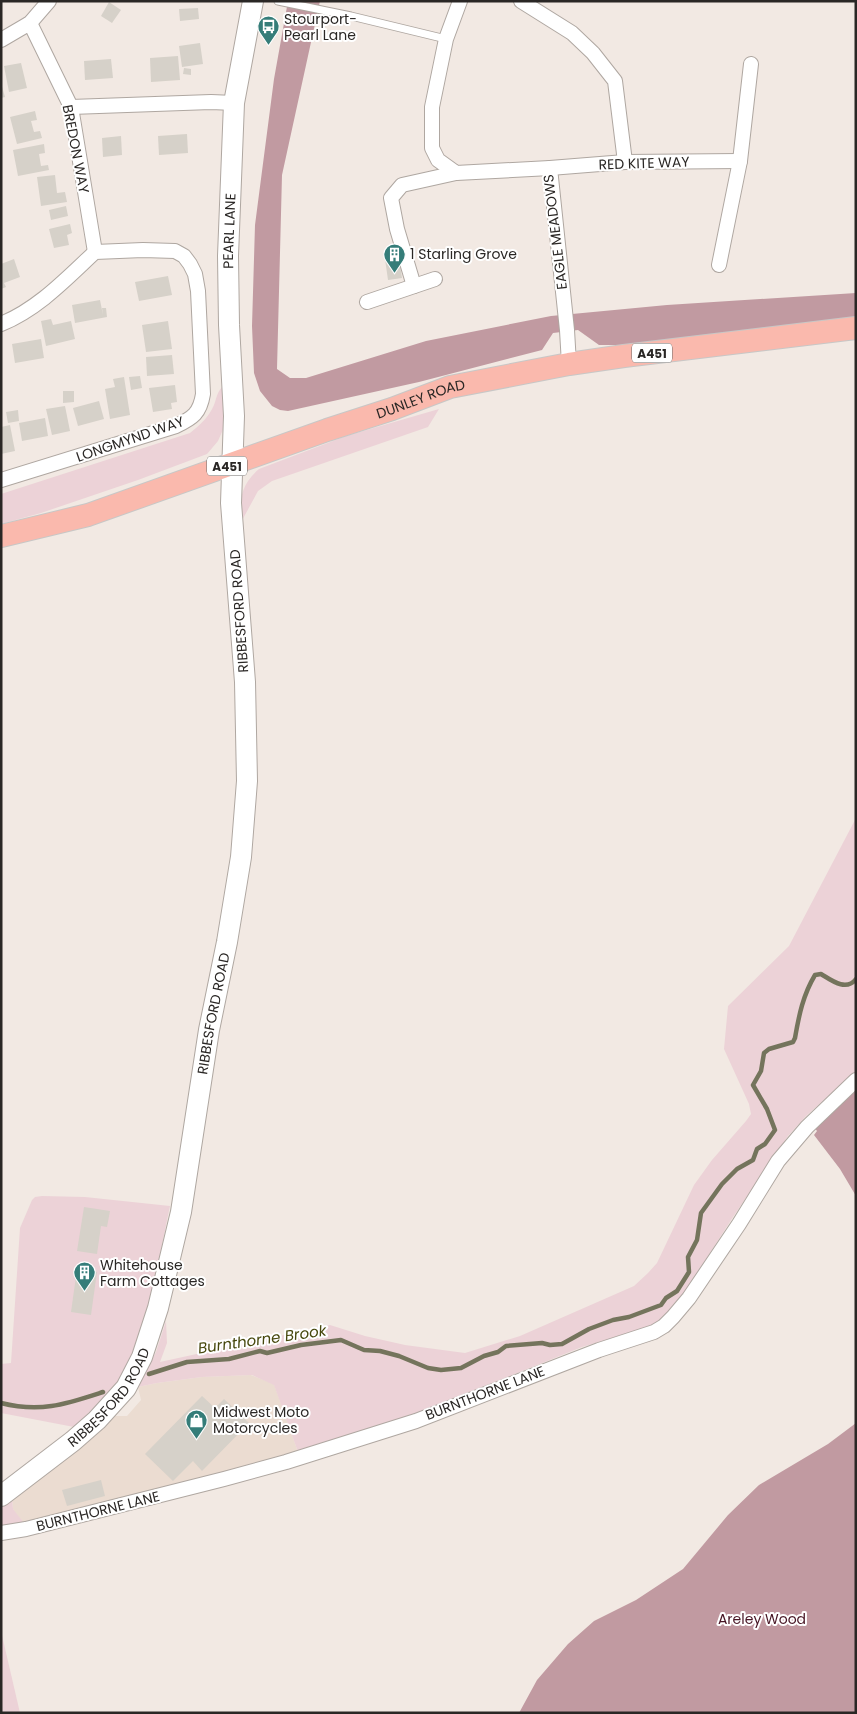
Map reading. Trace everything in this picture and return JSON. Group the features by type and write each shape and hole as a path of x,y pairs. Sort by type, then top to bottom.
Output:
{"main road":[{"name":"PEARL LANE","path":"232,464 234,416 229,325 228,256 234,103 253,1"},
{"name":"DUNLEY ROAD","path":"1,536 88,515 450,387 569,364 624,356 856,328"},
{"name":"RIBBESFORD ROAD","path":"1,1496 73,1441 103,1414 126,1388 142,1357 152,1330 181,1212 209,1030 228,942 241,857 247,781 244,682 231,503 232,464"}],"street":[{"path":"1,40 30,23 48,1"},
{"path":"456,173 438,160 432,148 432,107 446,39 460,1"},
{"path":"521,1 572,33 593,53 615,81 625,162"},
{"name":"BREDON WAY","path":"30,23 71,107 95,252"},
{"path":"719,264 740,161 751,64"},
{"path":"71,107 211,102 234,103"},
{"name":"RED KITE WAY","path":"550,168 625,162 740,161"},
{"name":"EAGLE MEADOWS","path":"414,286 397,230 391,198 402,185 456,173 550,168 569,364"},
{"name":"LONGMYND WAY","path":"1,480 176,426 196,414 201,407 203,394 198,291 195,274 190,264 184,256 175,251 95,252"},
{"path":"1,324 11,320 46,298 95,252"},
{"path":"367,302 435,279"},
{"name":"BURNTHORNE LANE","path":"1,1534 130,1503 286,1462 416,1420 599,1350 654,1332 664,1326 689,1298 744,1217 778,1161 807,1127 856,1080"}],"lane":[{"path":"278,1 446,39"}],"shaded area":[{"path":"223,386 225,425 218,441 207,454 41,513 1,524 1,494 190,433 210,413"},
{"path":"439,409 428,427 272,481 258,491 239,526 240,502 244,488 252,475 259,469 346,436"},
{"path":"856,818 856,1071 806,1116 788,1136 675,1307 663,1318 651,1326 582,1347 405,1418 298,1452 274,1385 252,1375 202,1377 138,1387 156,1352 166,1321 167,1343 160,1362 330,1325 365,1336 405,1345 465,1353 520,1336 634,1286 657,1263 694,1185 712,1160 751,1114 749,1104 724,1049 728,1006 789,946"},
{"path":"35,1197 85,1197 170,1206 145,1318 129,1360 110,1393 74,1427 1,1413 1,1364 11,1363 20,1228 32,1200"},
{"path":"251,1375 274,1384 298,1452 24,1523 15,1513 12,1497 113,1416 127,1416 141,1400 138,1387 202,1377"},
{"path":"12,1497 13,1509 24,1523 1,1527 1,1505"},
{"path":"1,1631 20,1713 1,1713"}],"green space":[{"path":"288,1 320,1 282,175 277,369 290,378 306,378 426,341 551,316 667,305 856,293 856,317 622,345 599,345 578,330 553,333 542,350 419,382 288,411 272,406 260,391 254,373 252,326 255,225 274,79"},
{"path":"856,1088 856,1196 840,1169 814,1135 817,1131 814,1127"},
{"name":"Areley Wood","path":"856,1423 856,1713 519,1713 537,1680 568,1644 594,1621 636,1600 683,1569 728,1515 759,1485 828,1444"}],"building":[{"path":"109,2 121,10 112,23 101,16"},
{"path":"198,8 199,19 180,21 179,9"},
{"path":"200,43 203,64 182,67 179,46"},
{"path":"178,56 180,80 151,82 150,58"},
{"path":"111,59 113,78 85,80 84,61"},
{"path":"21,63 27,88 9,92 4,66"},
{"path":"184,68 191,69 191,75 183,74"},
{"path":"1,83 5,97 1,98"},
{"path":"35,111 37,120 31,121 34,132 40,131 42,138 17,144 10,117"},
{"path":"187,134 188,153 159,155 158,136"},
{"path":"121,136 122,155 103,157 102,138"},
{"path":"44,144 45,153 39,154 41,166 48,165 49,170 18,176 13,150"},
{"path":"55,175 57,193 65,192 67,202 41,206 37,177"},
{"path":"66,206 68,216 51,220 49,210"},
{"path":"70,224 72,233 67,235 69,245 54,248 49,229"},
{"name":"1 Starling Grove","path":"399,258 402,278 388,280 385,259"},
{"path":"14,259 20,277 4,283 6,287 1,289 1,264"},
{"path":"168,276 172,295 139,301 135,282"},
{"path":"100,300 103,315 102,308 106,308 107,317 75,323 72,305"},
{"path":"51,319 53,325 71,321 75,339 46,346 41,321"},
{"path":"168,321 172,349 146,352 142,325"},
{"path":"41,339 44,358 15,363 12,344"},
{"path":"172,355 174,374 147,376 146,357"},
{"path":"140,376 142,388 131,390 129,377"},
{"path":"124,377 130,415 110,419 105,389 115,387 113,379"},
{"path":"175,385 177,402 171,403 172,409 153,412 149,388"},
{"path":"63,391 74,391 74,402 63,403"},
{"path":"99,401 104,419 78,426 73,408"},
{"path":"65,406 70,431 52,435 46,409"},
{"path":"18,410 19,421 8,423 6,412"},
{"path":"45,418 48,436 22,441 19,423"},
{"path":"10,425 15,451 1,454 1,427"},
{"path":"84,1207 110,1211 107,1227 101,1226 97,1254 77,1251"},
{"name":"Whitehouse Farm Cottages","path":"77,1269 97,1272 91,1315 71,1312"},
{"name":"Midwest Moto Motorcycles","path":"202,1396 215,1408 224,1399 249,1423 202,1471 193,1461 173,1481 145,1454"},
{"path":"101,1480 105,1496 67,1506 62,1490"}],"waterway":[{"name":"Burnthorne Brook","path":"149,1374 187,1362 229,1359 260,1351 267,1353 301,1345 341,1340 364,1350 380,1351 399,1356 428,1368 441,1370 461,1368 484,1356 498,1352 506,1346 542,1343 550,1345 562,1344 589,1329 661,1305 666,1298 677,1291 689,1272 688,1257 697,1240 701,1213 722,1184 737,1169 753,1160 757,1149 765,1144 775,1130 767,1109 753,1085 761,1071 764,1053 769,1049 793,1042 804,998 815,975 821,974 843,985 848,985 856,979"},
{"name":"Burnthorne Brook","path":"1,1403 29,1407 53,1406 103,1392"}],"place":[{"name":"Stourport- Pearl Lane","path":"268,46"},
{"name":"1 Starling Grove","path":"394,273"},
{"name":"Whitehouse Farm Cottages","path":"84,1292"},
{"name":"Midwest Moto Motorcycles","path":"197,1439"}]}
